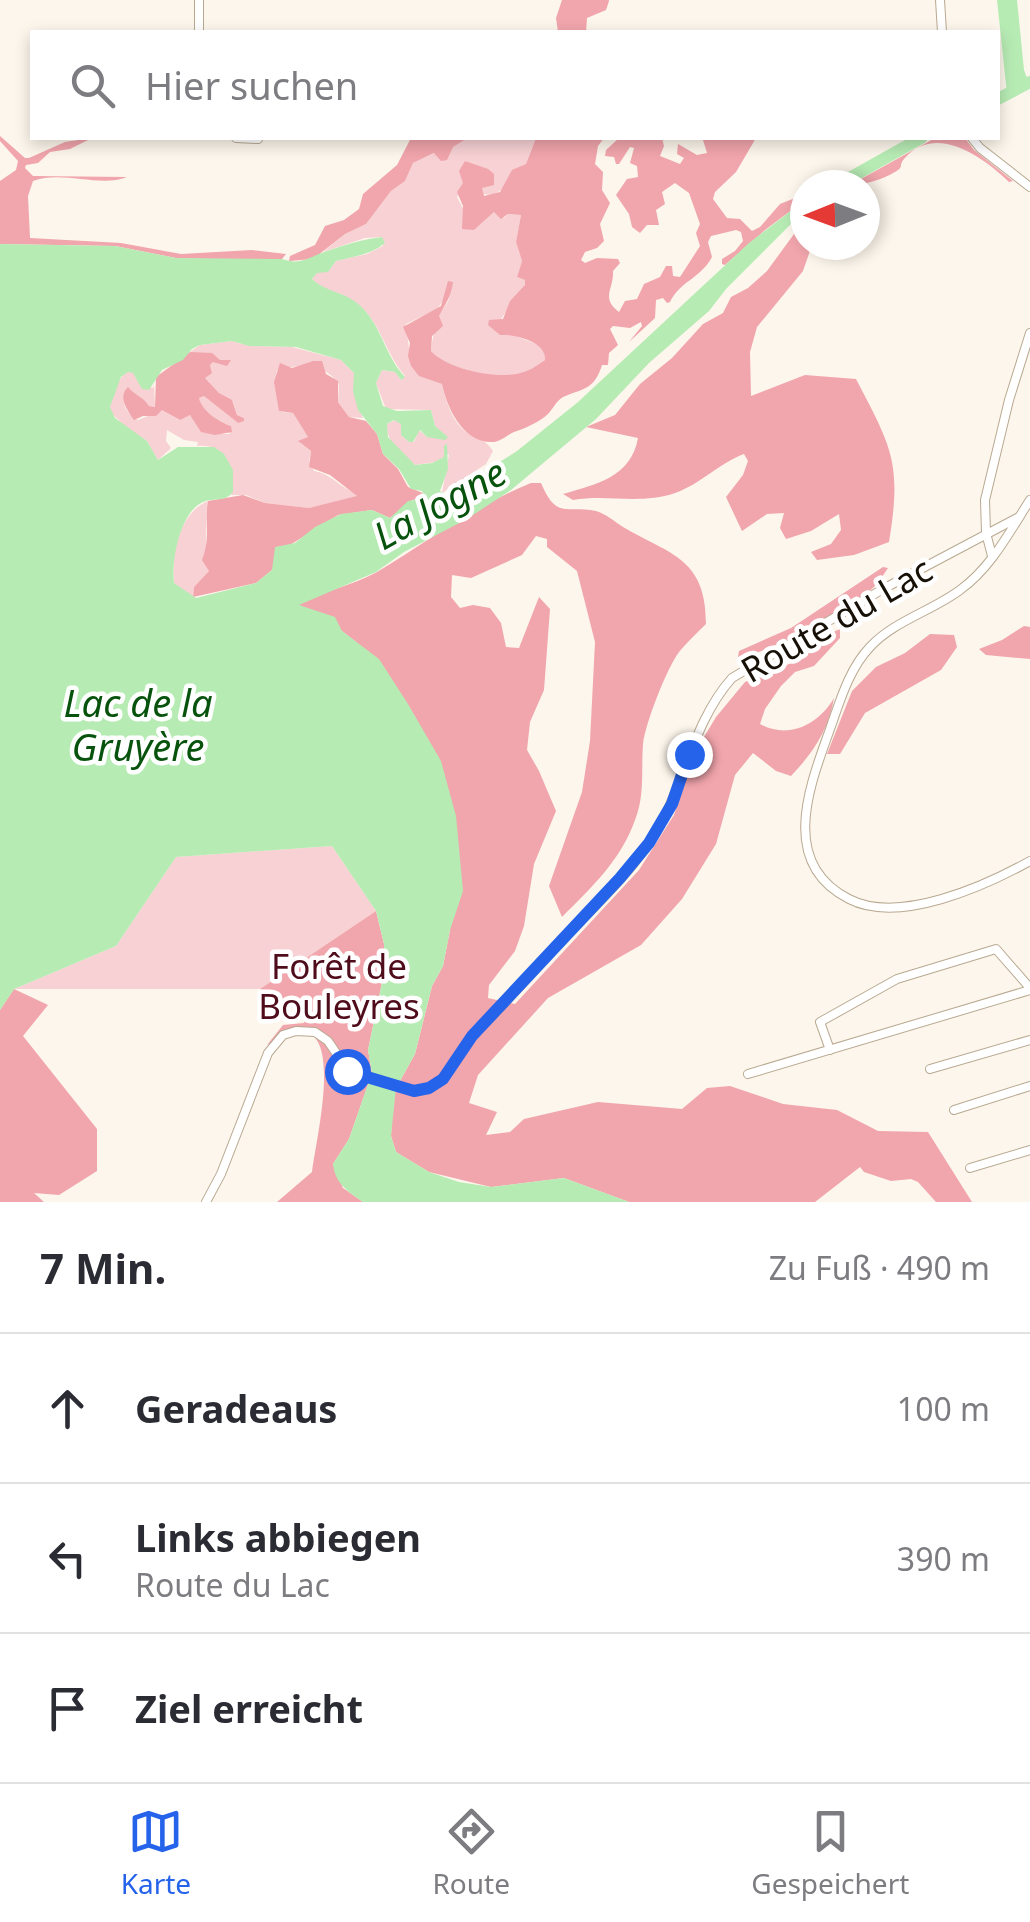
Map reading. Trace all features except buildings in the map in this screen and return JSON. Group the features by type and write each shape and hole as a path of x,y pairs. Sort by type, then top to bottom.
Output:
{"street":[{"path":"199,0 199,30"},
{"path":"940,0 942,30"},
{"path":"974,140 1030,186"},
{"path":"992,556 986,533 985,500 1030,333"},
{"path":"1030,500 992,556 961,590 887,633 861,658 848,681 810,786 804,832 810,856 823,879 841,896 872,907 893,908 945,896 1030,861"},
{"name":"Route du Lac","path":"206,1202 277,1040 296,1031 320,1034 354,1074 410,1090 429,1088 443,1079 472,1036 649,843 672,804 689,754 732,678 1019,517"},
{"path":"748,1074 830,1050 1030,989 996,949 896,979 820,1022 830,1050"},
{"path":"930,1069 1030,1040"},
{"path":"954,1110 1030,1086"},
{"path":"970,1168 1030,1150"}],"shaded area":[{"path":"463,140 535,140 526,164 512,171 504,188 493,195 482,194 482,188 488,185 476,167 465,161 464,183 457,197 474,230 494,212 504,218 508,214 521,215 516,242 522,261 517,277 525,280 525,285 494,329 500,335 510,334 542,346 545,360 524,373 502,375 461,368 439,357 431,351 432,342 450,291 437,309 406,324 411,366 420,376 442,384 456,422 493,451 486,464 442,493 449,454 435,462 415,465 396,447 387,431 387,424 395,420 402,424 401,435 409,442 414,442 419,430 427,437 446,436 435,426 431,410 386,409 376,383 382,370 395,372 401,380 405,376 367,313 312,279 336,261 383,246 382,237 365,238 323,252 345,234 366,224 391,191 405,181 413,163"},
{"path":"232,341 249,346 292,347 341,360 354,373 357,405 363,418 349,417 338,402 339,385 319,369 303,366 277,370 276,383 281,412 293,413 308,437 300,443 311,451 309,461 314,471 356,493 356,499 309,508 231,495 230,468 216,449 197,446 198,442 184,440 167,430 166,441 171,448 158,460 147,441 110,412 115,389 128,371 141,385 153,388 154,384 155,407 128,388 125,393 125,406 138,420 163,410 179,420 190,415 210,434 229,434 231,426 212,415 199,398 204,396 238,423 244,418 237,415 233,402 205,378 205,374 212,373 213,362 224,361 190,352 200,345"},
{"path":"208,501 209,571 194,587 193,597 174,583 174,560 184,525"},
{"path":"332,846 376,911 260,989 14,989 116,946 176,857"}],"green space":[{"path":"562,0 609,0 606,10 587,18 586,30 558,30 556,18"},
{"path":"0,136 29,158 65,142 88,140 70,149 50,152 25,168 33,176 127,177 105,181 56,177 33,181 28,196 30,238 121,243 181,254 252,250 286,254 275,261 176,258 115,246 0,244 0,181 16,170 18,161"},
{"path":"410,140 464,140 453,147 447,160 441,161 434,153 413,163 405,181 391,191 366,224 345,234 313,259 289,261 290,256 315,245 325,226 344,220 359,209 363,194 397,165"},
{"path":"535,140 602,140 595,164 603,172 602,190 610,203 600,224 604,241 585,252 581,260 585,263 597,258 618,259 609,297 619,312 625,301 637,299 644,284 660,277 666,266 672,266 673,276 680,277 700,246 696,233 700,224 689,193 675,183 662,192 665,204 656,210 659,225 647,225 640,233 632,227 629,214 616,195 627,179 638,177 637,166 630,163 634,148 630,147 616,164 614,157 605,156 617,140 662,140 660,156 680,164 684,158 677,154 678,144 697,155 707,153 703,140 755,140 736,172 715,192 713,199 727,218 740,219 752,231 780,204 790,200 790,211 725,265 722,259 743,241 741,232 711,236 708,242 712,257 707,264 670,302 656,300 655,318 629,342 641,322 630,328 610,329 618,345 609,353 608,365 602,365 592,384 561,399 532,424 497,441 483,441 458,423 442,384 419,376 411,366 410,343 403,327 441,306 448,281 453,282 439,316 443,326 432,336 431,351 461,368 488,374 524,372 545,360 536,344 500,335 488,325 489,320 503,319 510,301 525,285 525,280 517,277 522,261 516,242 521,215 508,214 501,219 494,212 474,230 462,229 463,206 457,192 463,183 459,171 465,161 494,174 494,185 482,188 484,196 500,192 512,170 526,164"},
{"path":"931,140 966,140 1013,181 1009,182 973,154 945,144 917,148 890,175 880,178 877,170"},
{"path":"790,240 790,260 807,260 803,271 757,327 750,352 751,396 805,375 856,379 891,457 894,493 889,542 854,555 817,560 811,552 831,544 841,530 839,514 811,531 786,539 780,528 784,513 767,514 742,531 726,497 743,475 748,461 744,454 684,489 662,496 573,500 563,494 611,477 634,451 638,438 586,427 615,415 640,384 672,358 703,324 723,313 731,297 767,271"},
{"path":"190,352 212,353 220,360 231,360 227,366 213,362 212,373 205,378 232,400 237,415 244,421 238,423 204,396 199,398 207,412 231,426 232,432 201,432 190,415 180,420 162,410 156,416 134,420 127,408 123,395 128,387 155,407 156,377"},
{"path":"322,361 326,374 338,381 338,402 349,417 366,421 377,434 383,454 408,487 425,494 425,498 412,500 390,518 372,510 338,515 290,545 272,570 256,583 193,597 194,587 209,571 202,560 208,501 243,495 265,503 309,508 357,496 330,475 309,467 311,451 298,441 308,437 293,413 279,411 274,382 280,363 292,368"},
{"path":"531,483 541,483 557,507 600,512 682,561 700,585 706,624 674,660 652,710 643,744 640,801 629,834 604,873 562,917 549,886 582,792 590,741 595,642 577,571 547,547 547,539 536,536 522,555 471,578 452,575 451,597 460,608 490,608 501,623 506,647 519,648 539,597 550,609 544,690 530,722 527,750 556,811 534,864 524,926 515,951 489,985 488,998 515,1004 639,870 674,815 695,752 716,717 745,682 804,658 824,636 840,629 840,638 814,666 795,672 781,686 760,724 782,730 802,727 820,715 834,698 824,731 813,750 791,776 776,771 753,753 735,775 716,844 682,899 641,945 548,998 478,1075 469,1103 497,1112 486,1135 510,1132 524,1119 598,1102 682,1109 707,1088 730,1086 783,1104 837,1110 878,1131 928,1132 972,1202 936,1202 918,1182 891,1181 860,1167 815,1202 629,1202 564,1178 491,1187 429,1172 396,1152 391,1136 396,1088 415,1054 432,986 443,966 450,930 379,660 342,631 298,605 377,572 471,513"},
{"path":"883,567 888,568 876,585 848,606 767,649 738,657 739,651 791,628"},
{"path":"1024,626 1030,627 1030,659 986,655 979,649 1002,640"},
{"path":"930,634 954,635 957,647 941,670 865,713 840,754 827,754 852,691 876,667 905,653"},
{"name":"Forêt de Bouleyres","path":"376,911 384,944 384,973 368,1050 372,1073 349,1139 333,1164 343,1188 363,1202 277,1202 312,1172 324,1071 321,1049 311,1034 294,1032 267,1045 283,1025 304,1023 307,1011 260,989"},
{"path":"14,989 48,1005 23,1036 97,1129 97,1171 59,1195 34,1193 44,1202 0,1202 0,1010"}],"water":[{"path":"997,0 1017,0 1024,70 1029,83 1007,94"},
{"name":"Lac de la Gruyère","path":"790,212 790,225 709,311 649,363 596,419 511,490 376,572 299,605 335,617 342,631 379,659 441,761 456,816 463,891 415,1054 396,1088 391,1136 396,1152 429,1172 459,1182 491,1187 564,1178 629,1202 363,1202 343,1186 333,1164 349,1139 372,1073 368,1050 384,973 384,944 376,911 332,846 176,857 116,946 14,989 0,1010 0,244 115,246 176,258 295,261 382,237 385,243 380,247 336,261 328,272 317,273 312,279 360,306 405,377 401,380 395,372 382,370 376,383 383,406 397,411 431,410 435,426 448,437 427,437 420,430 409,442 401,435 401,424 394,420 387,424 388,437 415,465 444,457 447,444 448,469 440,491 447,495 517,451 578,402 749,243","holes":["232,341 249,346 296,347 341,360 354,373 358,410 377,434 383,454 399,469 411,489 422,491 425,498 408,501 390,518 372,510 341,514 295,543 275,547 272,570 256,583 196,598 174,583 179,538 195,507 226,498 233,492 233,470 224,454 214,447 178,447 158,460 147,441 115,418 110,407 121,377 133,373 142,389 149,390 162,370 183,360 200,345"]}],"waterway":[{"name":"La Jogne","path":"1000,98 1030,82"},
{"name":"La Jogne","path":"864,170 917,140"}],"route":[{"path":"347,1071 414,1091 443,1079 472,1036 649,843 672,804 689,754"}]}
